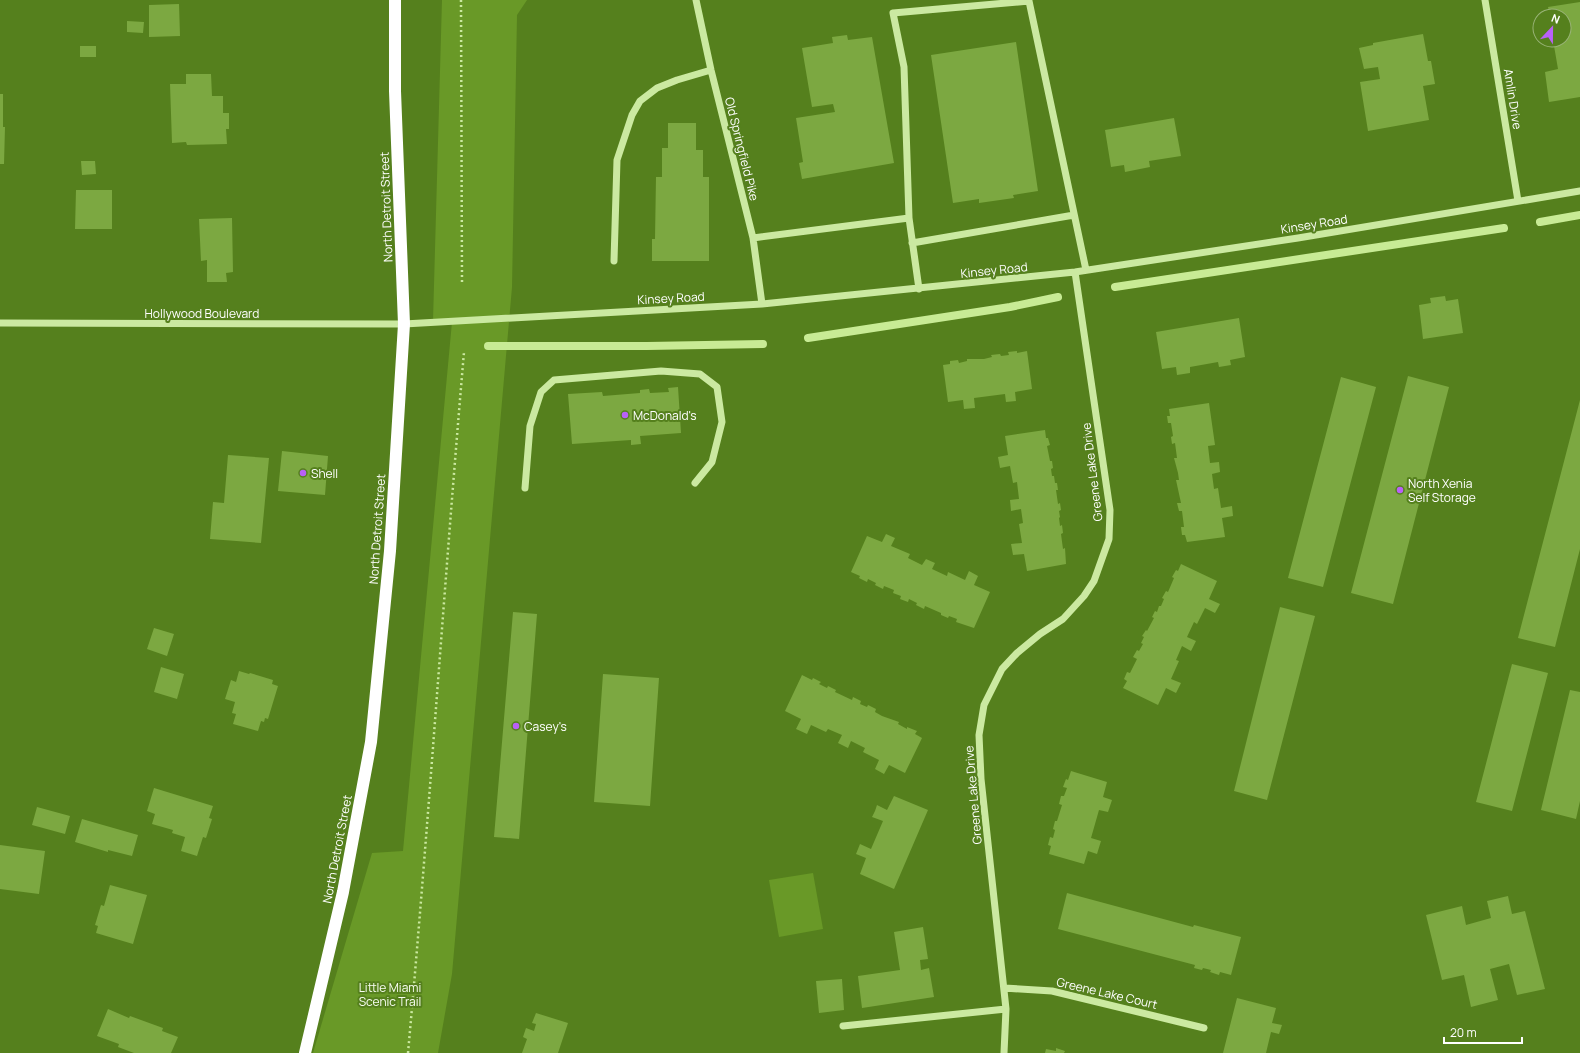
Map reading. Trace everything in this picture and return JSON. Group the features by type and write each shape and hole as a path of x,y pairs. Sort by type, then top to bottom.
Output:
{"highway":[{"name":"North Detroit Street","path":"305,1053 344,892 371,742 390,551 404,324 395,91 396,0"}],"street":[{"name":"Old Springfield Pike","path":"696,0 711,70 753,238 762,304"},
{"name":"Amlin Drive","path":"1485,0 1518,201"},
{"path":"919,289 909,218 904,67 893,12 1029,1 1086,270"},
{"path":"614,262 617,160 632,115 640,101 657,88 677,80 711,70"},
{"name":"Kinsey Road","path":"404,324 762,304 1075,272 1298,238 1580,192"},
{"path":"912,243 1074,215"},
{"path":"753,238 909,218"},
{"name":"Greene Lake Drive","path":"1004,1053 1006,1009 981,779 979,735 984,705 1002,669 1017,653 1040,634 1063,619 1084,596 1094,581 1109,539 1110,510 1075,272"},
{"name":"Hollywood Boulevard","path":"0,323 404,324"},
{"path":"525,488 530,426 541,392 554,380 661,371 700,374 717,387 722,422 712,462 695,483"},
{"name":"Greene Lake Court","path":"1004,988 1052,991 1204,1028"},
{"path":"843,1026 1006,1009"}],"path":[{"path":"462,0 462,283"},
{"path":"408,1053 422,899 464,352"}],"green space":[{"name":"Little Miami Scenic Trail","path":"442,0 527,0 517,15 512,287 452,974 438,1053 313,1053 372,853 403,851 452,322 433,321"},
{"path":"813,873 823,929 779,937 769,880"}],"building":[{"path":"1580,2 1580,97 1549,102 1545,72 1558,69 1554,48 1572,48 1572,8 1548,7"},
{"path":"179,4 180,36 149,37 149,5"},
{"path":"127,21 144,22 143,33 127,32"},
{"path":"1423,34 1428,61 1431,61 1435,84 1423,86 1429,120 1368,131 1360,82 1380,79 1378,67 1364,69 1359,48 1373,45 1373,43"},
{"path":"847,35 848,40 872,37 894,163 802,179 799,163 803,162 796,118 835,112 833,104 812,107 802,48 833,43 832,37"},
{"path":"1016,42 1038,191 1013,195 1014,198 979,203 979,199 953,203 931,55"},
{"path":"80,46 96,46 96,57 80,57"},
{"path":"186,74 211,74 212,96 223,96 223,113 229,113 229,129 226,129 227,144 187,145 186,142 172,143 170,84 186,84"},
{"path":"0,94 3,94 3,127 5,127 4,164 0,164"},
{"path":"1174,118 1181,156 1149,161 1150,167 1125,172 1124,165 1111,167 1105,130"},
{"path":"668,123 696,123 696,150 703,150 703,177 709,177 709,261 652,261 652,239 655,239 656,177 662,177 662,148 668,148"},
{"path":"81,161 95,161 96,174 82,175"},
{"path":"76,190 112,190 112,229 75,229"},
{"path":"232,218 233,272 226,273 227,282 207,282 207,260 201,261 199,219"},
{"path":"1445,296 1446,301 1458,299 1463,333 1423,339 1419,305 1431,303 1430,298"},
{"path":"1239,318 1245,357 1230,360 1231,365 1219,367 1218,362 1190,367 1190,373 1177,375 1176,367 1162,369 1156,332"},
{"path":"1017,351 1017,353 1027,351 1032,389 1015,392 1016,401 1006,402 1005,394 974,398 975,408 964,409 963,400 948,402 943,365 950,364 950,361 958,360 959,363 967,361 967,359 984,359 992,357 991,355 1009,355 1008,352"},
{"name":"North Xenia Self Storage","path":"1408,376 1449,387 1393,604 1351,593"},
{"path":"1341,377 1376,387 1323,587 1288,578"},
{"name":"McDonald's","path":"678,387 681,433 640,436 641,444 631,445 631,440 572,444 568,394 602,392 603,396 640,393 640,390 649,389 650,393 669,392 668,388"},
{"path":"1580,400 1580,549 1555,647 1518,638"},
{"path":"1209,403 1215,445 1208,446 1210,463 1219,462 1220,472 1212,474 1214,489 1218,488 1221,508 1232,506 1233,516 1222,518 1225,537 1187,542 1185,535 1182,535 1181,527 1184,527 1182,511 1179,511 1177,503 1181,503 1176,480 1179,480 1178,473 1174,458 1177,458 1175,443 1172,444 1171,437 1173,436 1171,423 1168,423 1167,416 1170,416 1169,409"},
{"path":"1045,430 1046,438 1048,438 1050,445 1047,446 1050,461 1052,461 1052,476 1054,476 1055,483 1057,483 1058,490 1056,490 1058,504 1060,503 1061,510 1059,511 1059,518 1060,526 1062,525 1063,533 1061,534 1063,549 1065,548 1066,564 1027,571 1024,554 1013,555 1011,544 1022,543 1019,524 1023,523 1021,509 1011,511 1010,500 1019,499 1017,482 1013,483 1010,466 1000,468 998,457 1008,455 1005,436"},
{"name":"Shell","path":"282,451 328,456 325,495 278,491"},
{"path":"228,455 269,458 261,543 210,539 213,502 224,503"},
{"path":"886,534 895,538 891,546 910,554 908,558 922,565 926,559 935,563 932,569 947,576 948,572 965,580 969,571 978,576 974,585 990,592 974,628 956,622 957,619 949,616 948,618 925,606 924,609 909,599 908,602 900,599 901,596 893,593 894,590 884,586 883,589 875,585 876,583 868,579 867,582 859,578 860,576 851,572 867,536 882,542"},
{"path":"1181,564 1217,581 1209,599 1220,604 1215,613 1205,608 1197,624 1194,622 1187,637 1196,641 1191,651 1182,646 1176,660 1179,661 1171,679 1181,683 1176,693 1166,688 1158,705 1123,688 1127,681 1124,679 1127,672 1130,673 1137,659 1133,657 1143,644 1141,643 1144,637 1142,636 1146,630 1147,631 1154,618 1152,617 1155,611 1157,612 1159,606 1161,606 1164,599 1162,598 1166,591 1168,592 1174,578 1172,577 1176,570 1178,571"},
{"path":"1280,607 1315,616 1267,800 1234,791"},
{"name":"Casey's","path":"513,612 537,614 519,839 494,837"},
{"path":"154,628 174,634 167,656 147,649"},
{"path":"1512,664 1548,673 1512,811 1476,802"},
{"path":"161,667 184,674 177,699 154,692"},
{"path":"239,671 273,680 272,684 278,686 268,719 265,718 264,722 261,721 258,731 233,724 236,714 232,713 235,702 225,699 231,680 236,682"},
{"path":"603,674 659,678 650,806 594,802"},
{"path":"802,675 812,680 813,678 821,682 819,684 827,688 828,686 836,690 835,692 852,700 853,697 861,701 860,704 867,707 868,705 876,709 875,712 899,722 898,724 907,729 907,727 917,731 915,734 922,738 905,773 889,765 884,774 875,769 879,760 863,752 865,748 851,741 848,748 838,743 842,735 828,729 826,732 811,725 807,734 796,729 801,719 785,711"},
{"path":"1570,690 1580,692 1580,801 1576,819 1541,810"},
{"path":"1071,771 1107,782 1103,797 1112,800 1108,812 1099,810 1091,838 1101,841 1097,854 1088,851 1084,864 1049,854 1051,846 1048,845 1050,837 1053,838 1055,821 1057,821 1062,805 1059,804 1061,796 1064,796 1067,788 1063,787 1066,779 1068,780"},
{"path":"154,788 213,806 209,818 212,819 206,838 203,837 197,856 181,851 185,837 172,833 173,830 152,824 155,814 147,811"},
{"path":"894,796 928,810 894,889 860,874 866,858 856,854 860,844 871,849 883,821 872,817 877,805 887,810"},
{"path":"37,807 70,816 65,834 32,825"},
{"path":"82,819 138,835 132,856 108,850 108,852 75,842"},
{"path":"0,845 45,851 39,894 0,889"},
{"path":"110,885 147,895 133,944 96,933 98,926 95,925 101,905 104,906"},
{"path":"1067,893 1193,927 1194,925 1241,937 1231,975 1220,972 1219,975 1210,972 1211,970 1194,968 1195,965 1058,929"},
{"path":"1508,896 1512,914 1525,911 1545,989 1517,995 1509,964 1490,969 1498,1000 1471,1007 1464,975 1442,980 1426,915 1462,906 1466,925 1491,918 1487,901"},
{"path":"923,927 928,959 920,960 921,970 929,968 934,997 862,1008 858,976 900,970 894,932"},
{"path":"842,979 844,1010 819,1013 816,981"},
{"path":"1237,998 1276,1008 1272,1023 1282,1025 1279,1034 1271,1032 1266,1053 1223,1053"},
{"path":"108,1009 129,1018 130,1016 163,1028 162,1031 178,1037 171,1053 134,1053 118,1047 119,1044 97,1036"},
{"path":"536,1013 568,1023 558,1053 522,1053 527,1039 523,1037 526,1028 534,1031 536,1024 532,1023"},
{"path":"1056,1048 1065,1051 1064,1053 1045,1053 1046,1049 1056,1051"}],"waterway":[{"path":"1540,222 1580,215"},
{"path":"1115,287 1504,228"},
{"path":"808,338 1010,307 1058,297"},
{"path":"488,346 763,344"}],"place":[{"name":"McDonald's","path":"625,415"},
{"name":"Shell","path":"303,473"},
{"name":"North Xenia Self Storage","path":"1400,490"},
{"name":"Casey's","path":"516,726"}]}
